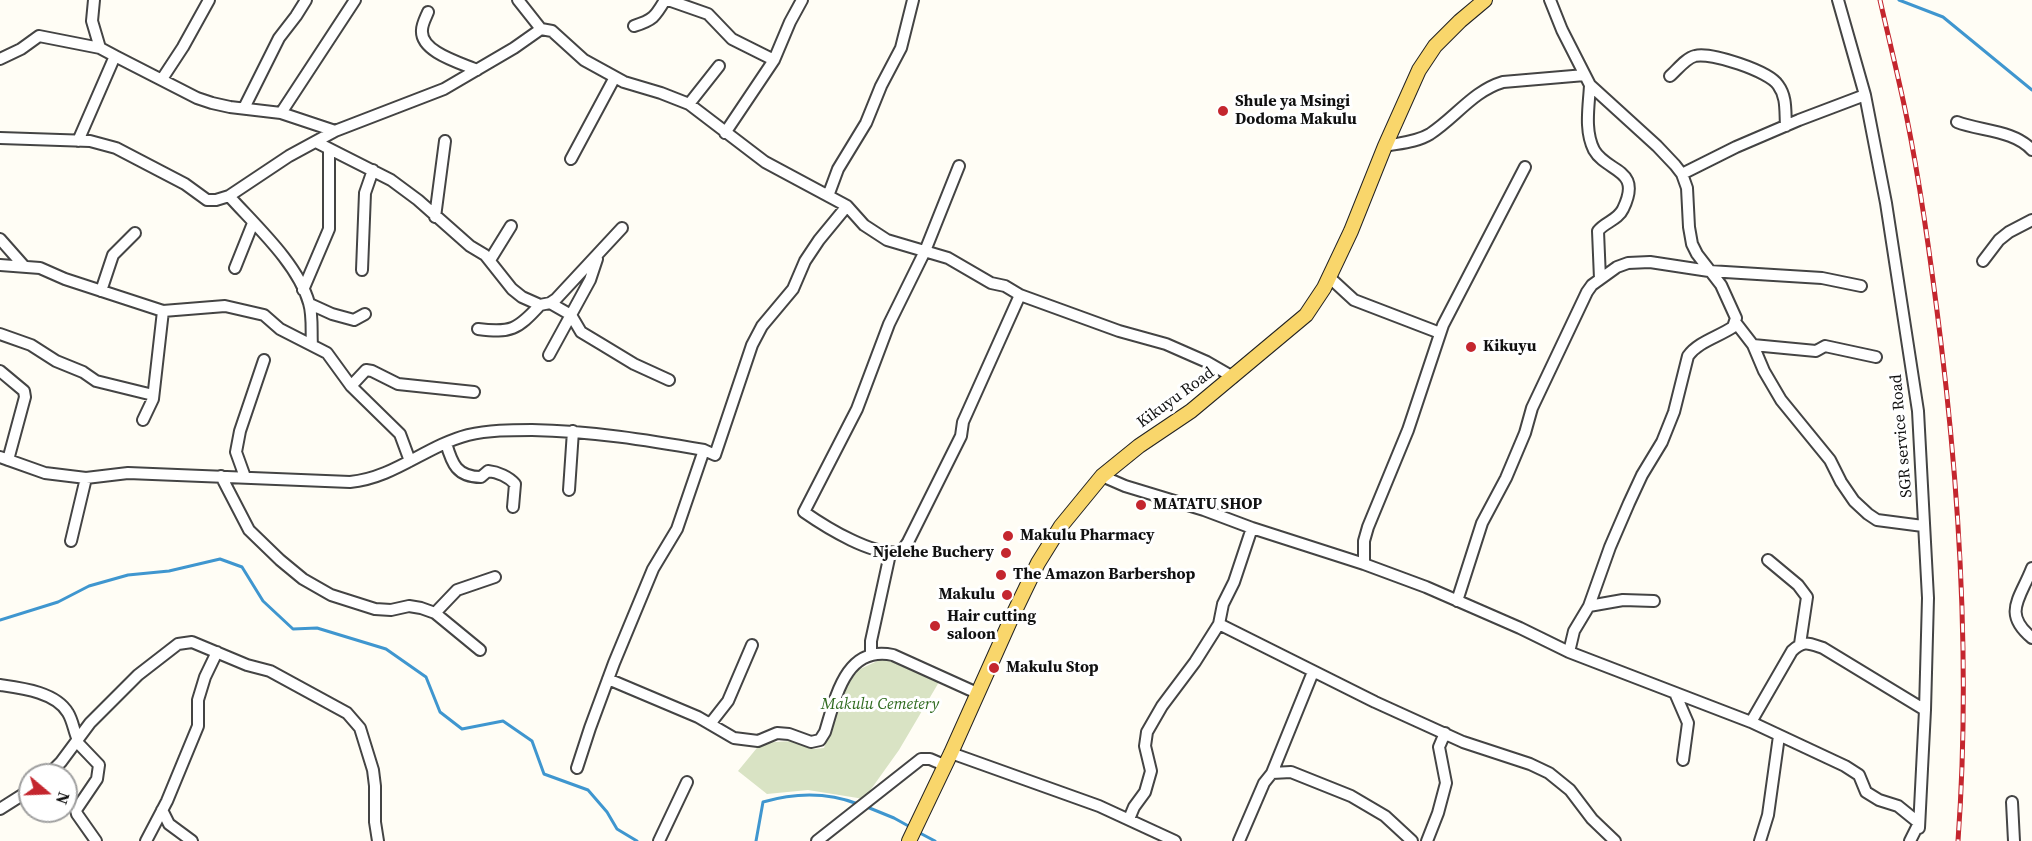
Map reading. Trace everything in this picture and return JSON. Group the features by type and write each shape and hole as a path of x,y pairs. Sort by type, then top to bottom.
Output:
{"main road":[{"name":"Kikuyu Road","path":"912,833 1038,563 1060,526 1102,476 1139,446 1191,411 1306,315 1324,288 1351,231 1419,70 1435,46 1485,0"}],"street":[{"path":"94,0 92,21 100,48"},
{"path":"162,79 210,0"},
{"path":"244,108 279,38 306,0"},
{"path":"281,113 355,0"},
{"path":"518,0 541,29 552,31 584,60 642,89 662,93 689,104 765,162 847,207 864,225 887,240 948,258 991,283 1005,286 1020,295 1119,331 1166,344 1207,362 1233,377"},
{"path":"634,26 649,21 658,14 665,0 668,0 708,14 732,39 774,60"},
{"path":"725,133 774,60 802,0"},
{"path":"828,196 838,169 866,123 881,86 901,48 913,0"},
{"path":"1550,0 1562,30 1588,80 1657,146 1682,174 1689,201 1690,237 1697,254 1721,285 1736,323 1753,345 1764,371 1781,400 1830,460 1854,501 1868,514 1877,520 1923,526"},
{"name":"SGR service Road","path":"1838,0 1865,94 1886,203 1918,411 1928,598 1918,841"},
{"path":"428,12 422,30 423,40 433,51 477,70"},
{"path":"0,138 90,141 116,148 184,184 207,200 216,200 229,196 289,156 335,131 444,89 541,29"},
{"path":"0,59 21,49 39,36 100,48 197,98 221,105 281,113 335,131"},
{"path":"1670,76 1693,56 1704,55 1766,74 1777,83 1784,94 1786,126"},
{"path":"78,141 115,56"},
{"path":"689,104 719,66"},
{"path":"571,159 615,77"},
{"path":"1385,146 1417,140 1429,135 1480,92 1492,85 1503,82 1588,80"},
{"path":"1588,80 1590,139 1596,152 1621,171 1628,185 1627,196 1620,213 1598,231 1600,279"},
{"path":"1682,174 1736,147 1865,94"},
{"path":"1957,122 2008,136 2024,143 2032,150"},
{"path":"435,217 445,141"},
{"path":"316,142 403,188 470,246 490,260 512,289 530,302 544,304 571,315 581,332 634,364 669,380"},
{"path":"303,290 329,229 329,149"},
{"path":"959,166 925,251 889,324 857,408 804,512 825,526 878,552 890,554 901,552 961,436 963,422 1020,295"},
{"path":"1364,564 1364,542 1368,527 1408,430 1440,333 1525,167"},
{"path":"362,270 365,193 372,170"},
{"path":"229,196 282,254 303,290 310,304 312,345"},
{"path":"0,371 24,391 25,397 4,459 45,473 86,478 128,473 318,482 368,481 467,435 493,431 573,431 632,437 704,450 716,455 752,345 762,326 793,290 805,261 819,240 847,207"},
{"path":"1983,261 2009,231 2032,220"},
{"path":"235,268 253,223"},
{"path":"490,260 511,226"},
{"path":"478,328 502,332 515,327 544,304 556,299 622,228"},
{"path":"101,291 113,255 135,233"},
{"path":"0,239 23,265"},
{"path":"549,355 590,280 599,253"},
{"path":"1457,601 1482,523 1506,478 1525,433 1532,408 1592,285 1617,267 1628,263 1650,262 1709,271 1822,278 1861,286"},
{"path":"0,265 40,268 65,279 163,311 225,306 258,312 280,329 327,353 351,387 400,434 410,461"},
{"path":"1329,277 1354,300 1440,333"},
{"path":"310,304 332,314 354,320 365,314"},
{"path":"143,420 153,395 163,311"},
{"path":"1569,652 1574,632 1589,606 1629,503 1642,475 1662,442 1670,422 1688,356 1702,343 1720,335 1736,323"},
{"path":"0,334 30,345 96,381 153,395"},
{"path":"1753,345 1816,351 1825,346 1876,357"},
{"path":"245,477 236,452 240,431 264,360"},
{"path":"351,387 366,370 398,384 474,392"},
{"path":"570,490 573,431"},
{"path":"446,444 451,462 458,470 476,477 481,477 491,471 511,479 515,484 513,507"},
{"path":"577,768 608,679 653,569 677,529 704,450"},
{"path":"221,476 249,530 303,579 331,595 375,609 391,610 409,606 435,613 480,650"},
{"path":"1102,476 1125,486 1204,510 1426,587 1569,652 1751,722 1845,766 1858,775 1866,792 1898,806 1919,823 1910,841"},
{"path":"71,541 86,478"},
{"path":"1129,819 1134,807 1145,792 1151,771 1145,746 1147,732 1162,706 1195,663 1219,624 1223,604 1234,582 1252,528"},
{"path":"871,654 871,641 890,554"},
{"path":"1768,560 1798,585 1807,597 1800,644"},
{"path":"2032,568 2015,607 2015,617 2021,628 2032,638"},
{"path":"435,613 457,590 495,577"},
{"path":"1589,606 1623,600 1654,601"},
{"path":"1219,624 1313,672 1463,742 1530,764 1549,773 1570,790 1592,819 1614,841"},
{"path":"59,763 109,702 164,653 178,644 192,642 270,671 347,713 360,728 373,770 378,841"},
{"path":"1751,722 1792,651 1800,644 1807,643 1822,648 1925,710"},
{"path":"710,724 728,701 752,645"},
{"path":"146,841 162,810 198,726 198,700 217,652"},
{"path":"608,679 670,704 734,738 758,741 777,733 815,742 820,740 848,670 871,654 881,653 893,656 977,693"},
{"path":"1239,841 1264,783 1272,773 1313,672"},
{"path":"0,685 28,689 45,695 68,713 78,741 99,765 97,779 76,810 96,841"},
{"path":"1675,693 1688,723 1683,760"},
{"path":"1427,841 1446,783 1439,747 1445,733"},
{"path":"1760,841 1768,815 1779,736"},
{"path":"817,841 921,759 948,759 1099,806 1175,841"},
{"path":"1272,773 1291,772 1351,796 1385,816 1412,841"},
{"path":"659,841 687,782"},
{"path":"0,809 18,798"},
{"path":"2012,802 2016,840"},
{"path":"162,810 169,824 192,841"}],"green space":[{"name":"Makulu Cemetery","path":"884,658 917,669 939,682 899,750 864,799 808,790 767,794 738,771 761,743 792,741 814,749 824,748 842,693 858,670"}],"waterway":[{"path":"1899,0 1943,17 2032,90"},
{"path":"0,620 58,602 89,586 128,575 169,571 220,559 242,567 263,601 293,629 317,628 386,649 426,677 440,712 462,729 503,721 532,741 544,774 588,790 607,812 617,829 637,841"},
{"path":"756,841 763,802 810,795 834,797 858,804"},
{"path":"867,807 912,828"},
{"path":"918,832 935,841"}],"railway":[{"path":"1880,0 1904,104 1922,203 1941,343 1954,467 1962,592 1963,654 1962,779 1958,841"}],"place":[{"name":"Shule ya Msingi Dodoma Makulu","path":"1223,111"},
{"name":"Kikuyu","path":"1471,347"},
{"name":"MATATU SHOP","path":"1141,505"},
{"name":"Makulu Pharmacy","path":"1008,536"},
{"name":"Njelehe Buchery","path":"1006,553"},
{"name":"The Amazon Barbershop","path":"1001,575"},
{"name":"Makulu","path":"1007,595"},
{"name":"Hair cutting saloon","path":"935,626"},
{"name":"Makulu Stop","path":"994,668"}]}
